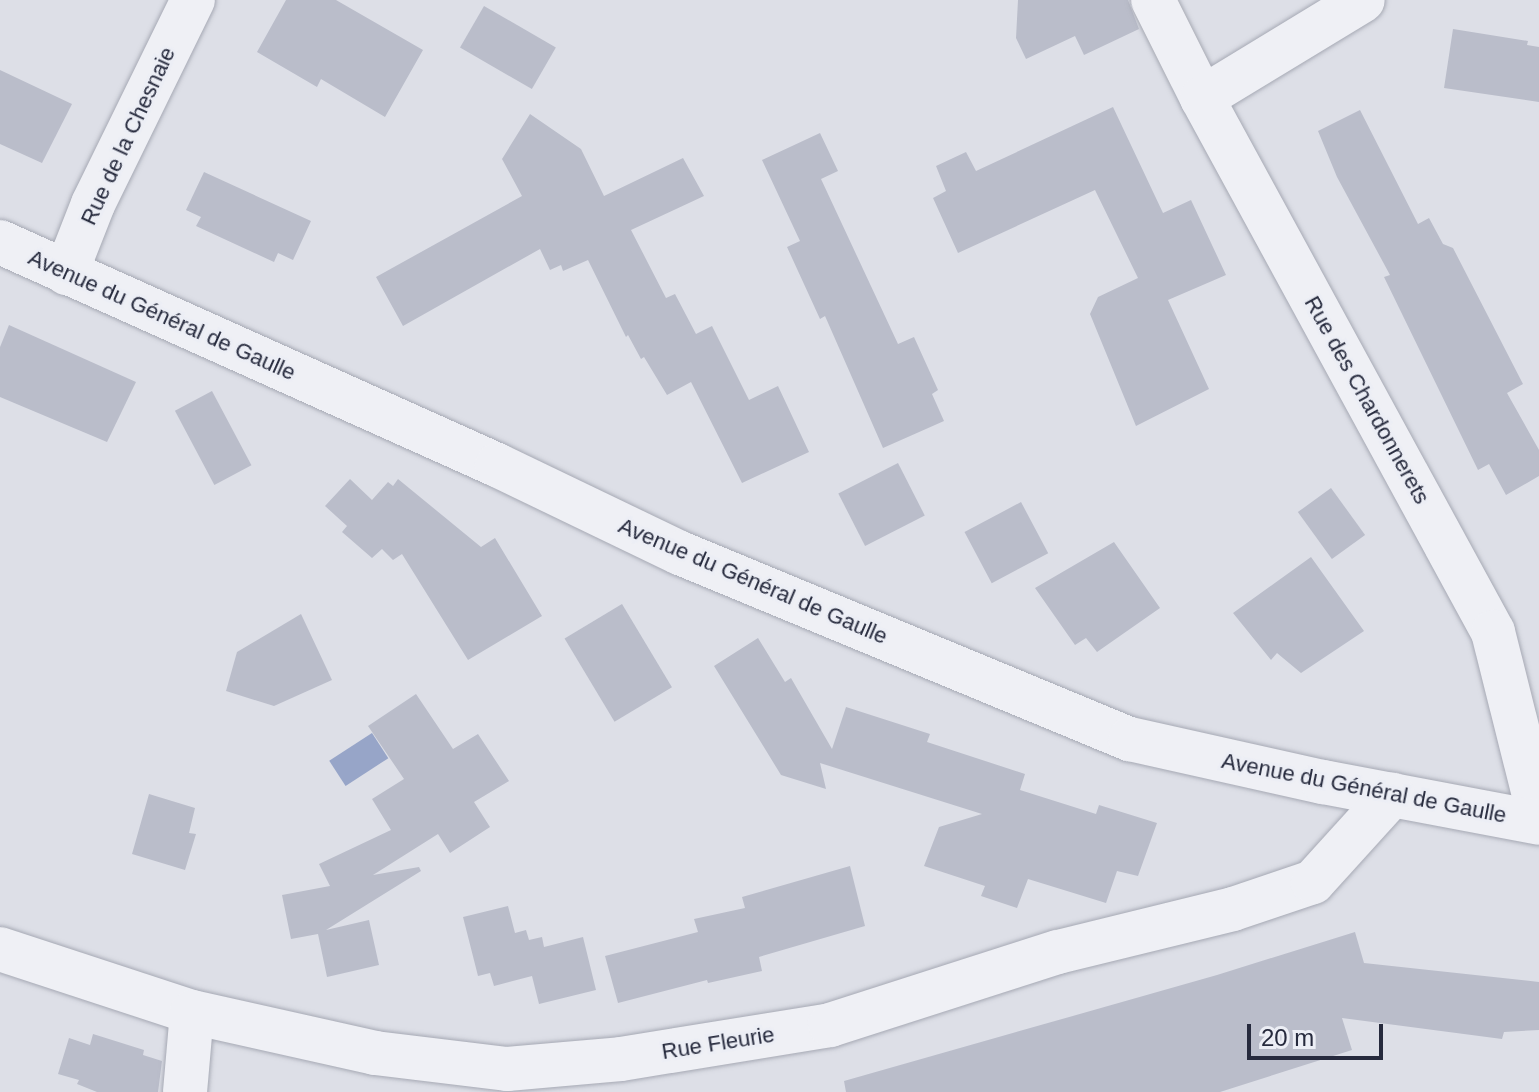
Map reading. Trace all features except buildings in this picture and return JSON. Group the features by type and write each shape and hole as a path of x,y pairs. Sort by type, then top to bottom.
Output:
{"street":[{"name":"Rue de la Chesnaie","path":"66,273 93,204 193,0"},
{"name":"Rue des Chardonnerets","path":"1153,0 1202,98 1493,632 1539,815"},
{"path":"1202,98 1363,0"},
{"name":"Avenue du Général de Gaulle","path":"0,242 497,465 680,553 1130,739 1539,823"},
{"name":"Rue Fleurie","path":"0,949 192,1012 375,1053 507,1069 621,1059 830,1025 1058,952 1233,909 1313,882 1392,795"},
{"path":"185,1092 192,1012"}],"water":[{"path":"372,733 388,758 346,786 329,761"}]}
